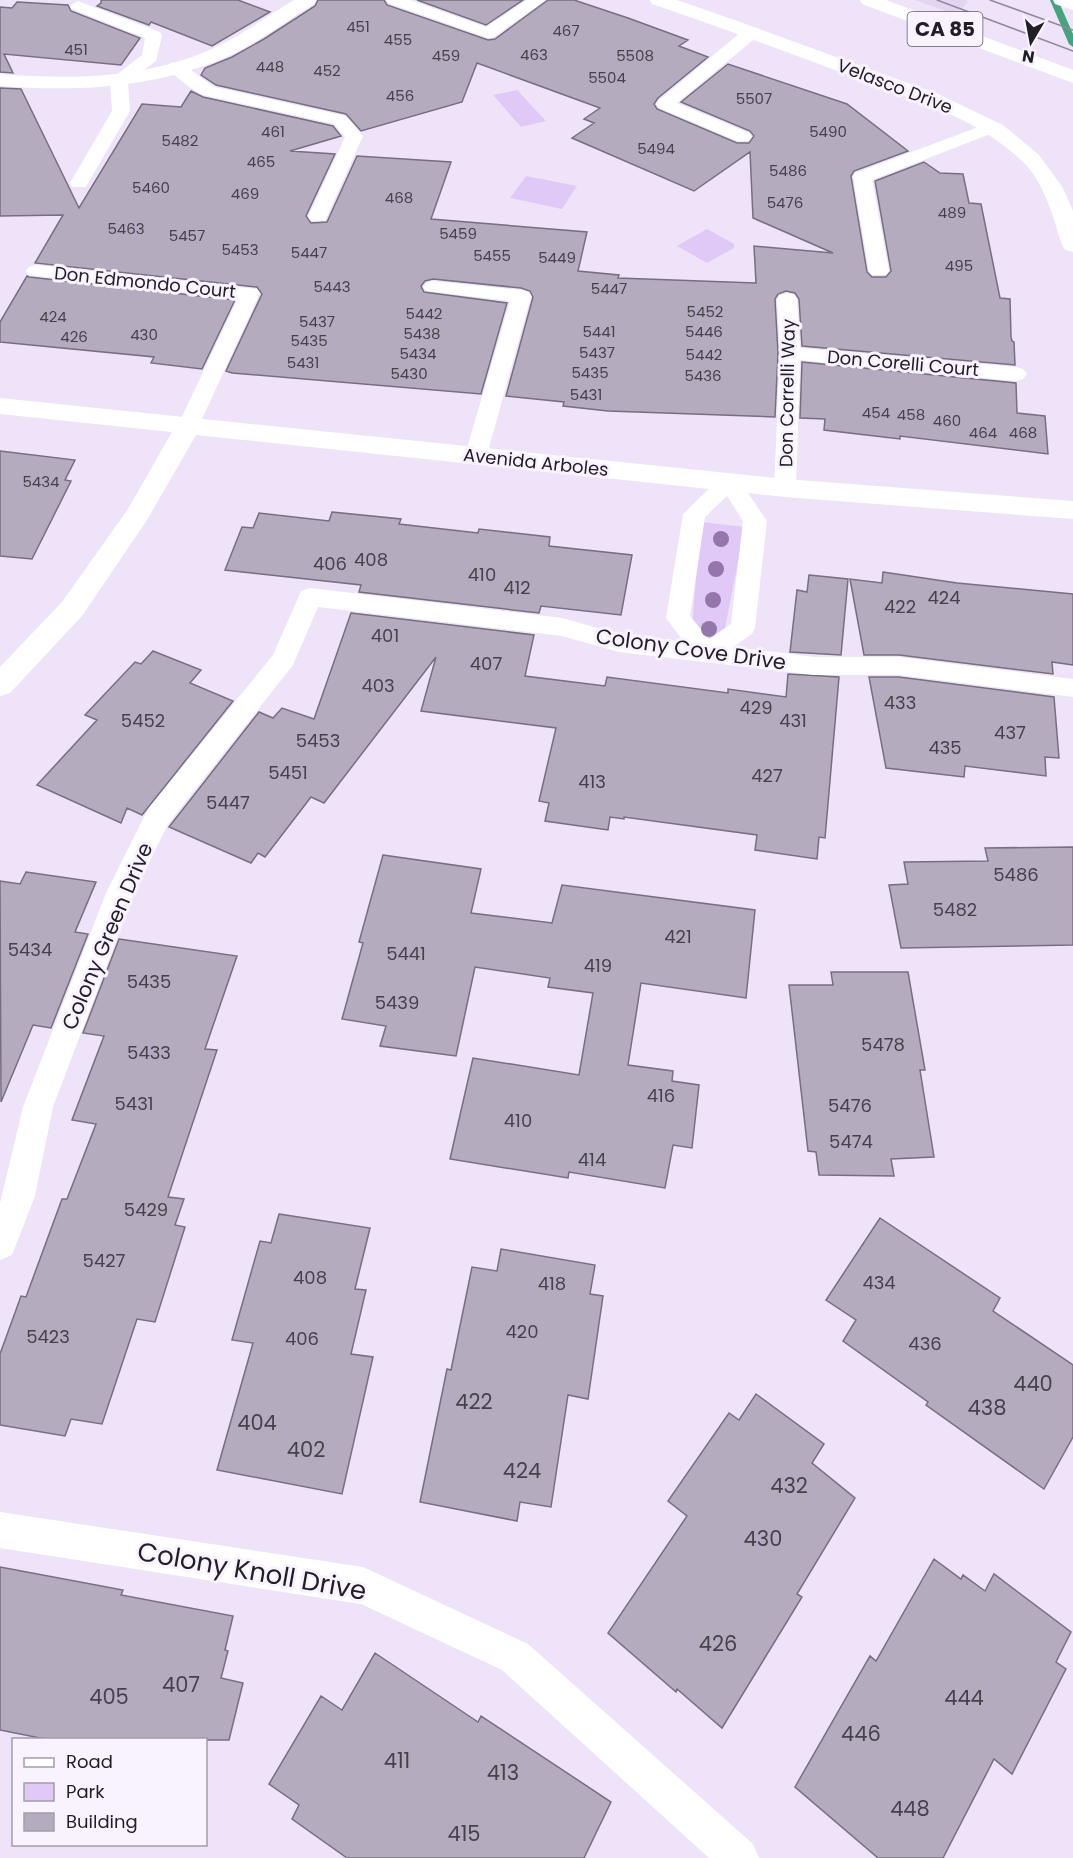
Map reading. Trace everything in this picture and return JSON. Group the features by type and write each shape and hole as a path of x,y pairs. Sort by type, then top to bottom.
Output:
{"main road":[{"path":"0,80 72,84 119,81 176,67 224,50 307,0"},
{"name":"Velasco Drive","path":"659,0 752,32 948,106 992,127 1032,158 1043,172 1064,216 1073,244"},
{"name":"CA 85","path":"869,0 1073,77"},
{"path":"1062,0 1073,4"},
{"name":"Avenida Arboles","path":"0,406 785,488 1073,510"},
{"path":"0,685 72,609 138,514 188,427"}],"lane":[{"path":"394,0 488,33 538,0"},
{"path":"78,6 154,36 150,57 119,81 121,111 79,183"},
{"path":"743,137 664,104 752,32"},
{"path":"176,67 209,91 340,120 354,135 318,217"},
{"path":"879,270 862,177 992,127"},
{"name":"Don Edmondo Court","path":"36,271 250,293 188,427"},
{"path":"433,287 521,296 476,455"},
{"name":"Don Correlli Way","path":"785,488 790,353 787,299"},
{"name":"Don Corelli Court","path":"790,353 1016,374"},
{"path":"729,482 755,521 742,628 707,653 678,618 694,514 729,482"},
{"name":"Colony Cove Drive","path":"310,597 562,627 619,643 815,666 899,666 1073,688"},
{"name":"Colony Green Drive","path":"0,1244 19,1196 38,1107 120,893 158,817 284,659 310,597"},
{"name":"Colony Knoll Drive","path":"0,1530 363,1586 514,1657 739,1858"}],"shaded area":[{"path":"915,0 966,0 968,2 956,15"}],"green space":[{"path":"517,90 546,121 521,127 493,95"},
{"path":"526,176 577,186 562,209 510,198"},
{"path":"707,229 734,244 734,248 707,263 677,246"},
{"path":"701,522 745,527 725,628 708,643 692,626"}],"building":[{"path":"101,0 238,0 270,12 212,46 151,22 149,25 97,6"},
{"path":"318,0 384,0 387,5 488,40 495,39 548,0 574,0 628,18 688,40 679,46 708,57 658,98 654,104 657,109 737,143 749,143 754,136 750,131 681,102 728,64 847,104 908,151 854,171 851,176 867,272 872,277 886,277 891,271 875,181 924,162 940,173 963,174 969,203 981,204 1000,298 1010,299 1011,337 1014,342 1015,365 802,346 799,299 795,293 786,291 778,294 775,299 778,353 775,417 608,411 563,406 564,402 506,396 533,297 530,291 521,288 433,279 425,281 421,286 424,292 507,303 481,394 232,373 226,371 262,294 257,287 35,263 63,215 0,216 0,88 21,89 79,208 142,104 181,107 191,91 203,97 333,126 341,136 290,151 335,154 306,216 311,223 327,222 357,156 451,162 431,219 587,232 578,271 619,275 618,278 756,283 754,246 833,253 753,218 750,152 694,191 572,138 594,123 584,119 600,108 477,63 462,102 361,131 346,114 216,85 201,75 205,68 232,57 264,39 315,6"},
{"path":"417,0 523,0 486,25"},
{"path":"17,2 68,5 71,11 140,38 121,65 4,54 13,73 0,72 0,7 12,8"},
{"path":"27,276 235,300 202,369 151,363 154,357 0,342 0,322"},
{"path":"802,362 1016,383 1017,413 1045,416 1048,454 900,436 900,439 824,430 825,419 800,418"},
{"path":"0,451 75,460 65,480 71,481 32,559 0,556"},
{"path":"332,512 401,519 399,524 478,533 479,529 550,537 549,546 632,555 621,615 541,606 539,613 359,592 361,585 225,570 242,527 253,528 259,513 329,521"},
{"path":"883,572 957,583 1073,594 1073,665 1052,662 1053,674 899,655 864,655 850,579 882,583"},
{"path":"809,575 848,579 841,655 790,652 797,590 807,592"},
{"path":"351,613 534,635 525,676 605,686 607,677 728,693 728,689 786,697 788,674 839,677 825,838 819,837 817,859 755,850 757,835 624,817 624,819 610,817 608,830 545,821 549,803 539,801 556,728 421,711 436,657 324,803 311,797 265,857 258,853 251,863 169,827 259,712 273,718 282,708 314,719"},
{"path":"153,651 201,670 190,683 233,701 142,815 127,808 121,823 37,785 97,720 85,715 135,662 141,664"},
{"path":"869,677 899,677 1054,697 1059,758 1045,757 1046,776 965,766 964,777 886,768"},
{"path":"1073,847 1073,945 901,948 889,885 908,884 904,862 988,861 985,848"},
{"path":"383,855 481,869 471,913 552,923 562,885 755,910 746,998 641,983 628,1065 673,1071 672,1081 699,1085 692,1148 673,1145 665,1188 569,1172 568,1178 450,1159 473,1058 579,1075 593,993 548,987 550,978 475,967 456,1056 380,1046 386,1026 342,1019 363,943 359,942"},
{"path":"26,872 96,882 75,932 88,934 51,1028 33,1025 1,1102 0,881 20,884"},
{"path":"119,939 237,956 205,1049 217,1050 168,1197 184,1199 175,1225 185,1227 155,1322 137,1319 102,1424 71,1419 65,1436 0,1425 0,1354 21,1296 26,1297 62,1199 67,1199 96,1124 72,1120 104,1036 83,1033"},
{"path":"831,972 908,972 925,1070 920,1070 934,1157 891,1159 894,1176 819,1175 816,1152 808,1151 789,985 833,985"},
{"path":"279,1214 370,1228 355,1289 366,1290 351,1354 373,1357 342,1494 217,1470 253,1343 232,1340 260,1241 271,1243"},
{"path":"880,1218 1000,1298 993,1311 1073,1365 1073,1437 1044,1489 926,1405 928,1402 843,1341 856,1320 826,1300"},
{"path":"501,1249 595,1265 590,1294 603,1296 588,1399 568,1395 551,1507 520,1502 517,1521 420,1502 447,1369 451,1370 472,1267 497,1271"},
{"path":"756,1394 824,1444 812,1463 855,1498 797,1594 802,1597 722,1728 608,1633 687,1516 668,1501 729,1413 739,1420"},
{"path":"934,1559 961,1579 963,1575 985,1591 994,1574 1071,1632 1056,1662 1066,1669 1012,1774 994,1759 943,1858 878,1858 795,1787 870,1656 876,1661"},
{"path":"0,1567 123,1590 121,1595 233,1616 221,1678 243,1683 229,1740 40,1738 0,1730"},
{"path":"375,1653 478,1722 481,1716 611,1802 584,1858 347,1858 292,1819 299,1805 269,1784 321,1696 342,1710"}],"waterway":[{"path":"1054,0 1073,44"}],"tram line":[{"path":"937,0 1073,51"},
{"path":"990,0 1073,30"}]}
